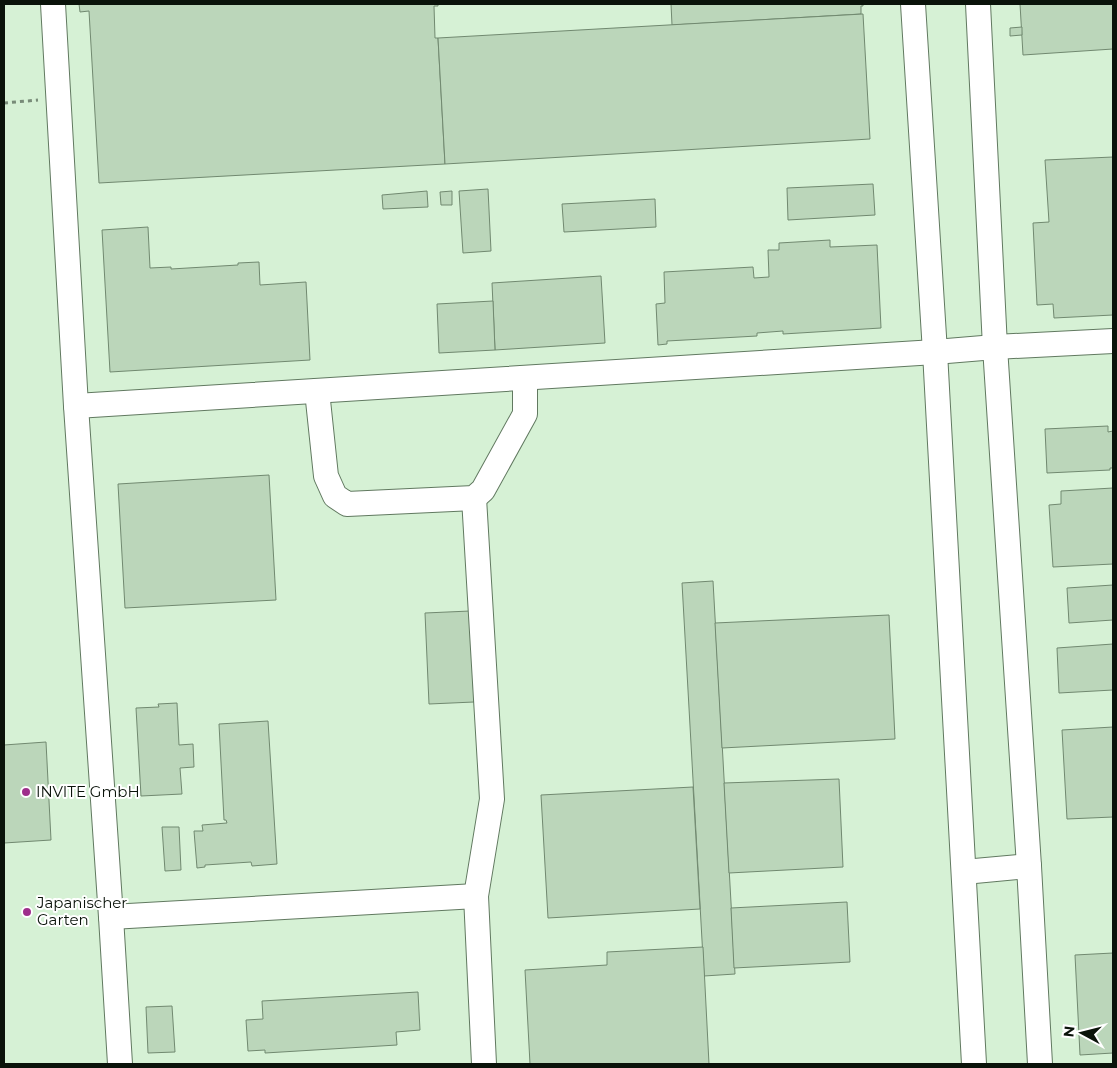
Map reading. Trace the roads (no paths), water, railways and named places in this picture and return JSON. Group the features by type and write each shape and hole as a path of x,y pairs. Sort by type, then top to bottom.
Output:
{"lane":[{"path":"53,4 76,406 120,1064"},
{"path":"913,4 936,352 974,1064"},
{"path":"978,4 995,346 1040,1064"},
{"path":"76,406 936,352 995,346 1113,341"},
{"path":"317,391 326,476 334,496 347,504 474,498 483,490 525,414 525,378"},
{"path":"474,498 492,799 476,896 484,1064"},
{"path":"964,872 1029,866"},
{"path":"111,917 476,896"}],"place":[{"name":"INVITE GmbH","path":"26,792"},
{"name":"Japanischer Garten","path":"27,912"}]}
